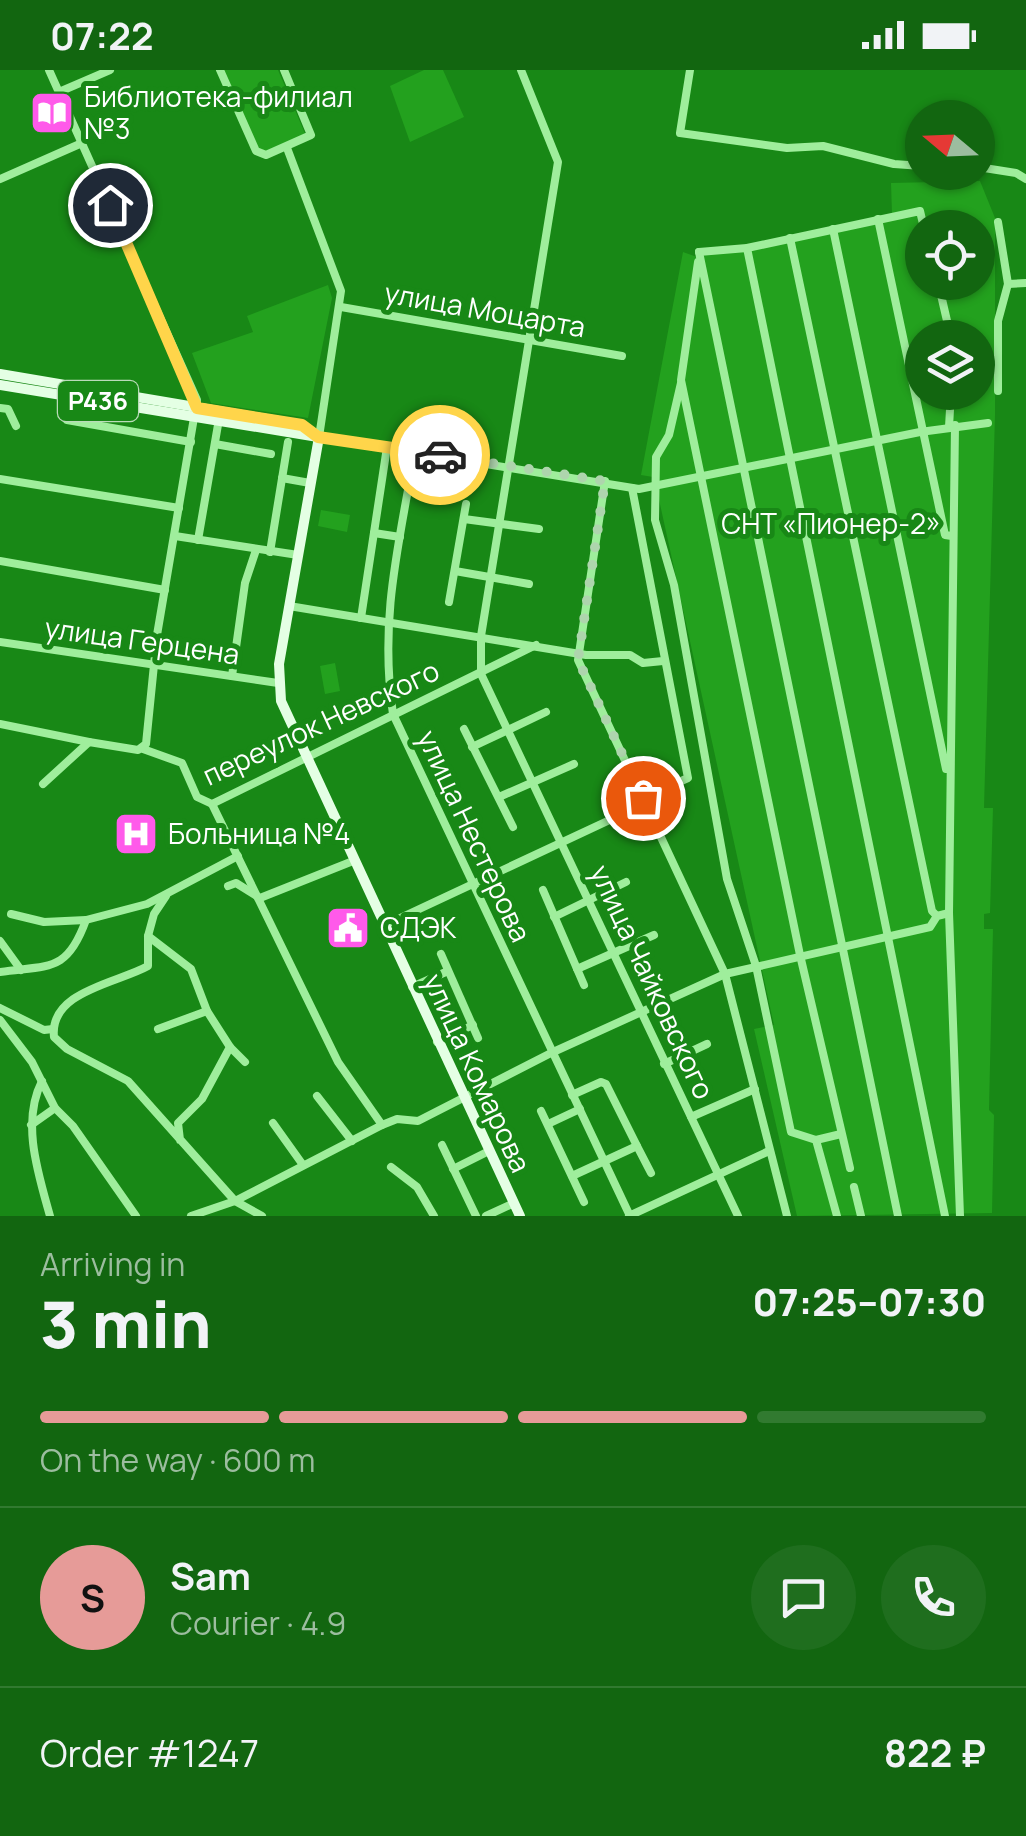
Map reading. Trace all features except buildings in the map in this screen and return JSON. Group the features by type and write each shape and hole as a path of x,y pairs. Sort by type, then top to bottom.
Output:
{"main road":[{"path":"0,374 196,412 302,425 318,437"},
{"name":"P436","path":"0,385 196,412 318,437"},
{"name":"улица Комарова","path":"318,437 278,682 287,722 520,1216"}],"street":[{"path":"0,724 143,748 196,412 49,70"},
{"path":"59,92 110,70"},
{"path":"220,70 256,151 266,155 311,134 284,70"},
{"name":"улица Чайковского","path":"521,70 558,162 481,636 480,674 738,1216"},
{"path":"690,70 680,133 787,148 823,146 905,165"},
{"path":"0,179 82,143"},
{"path":"286,148 341,291 318,437 632,488 952,426 988,423"},
{"path":"995,170 1026,179"},
{"path":"699,252 747,248 905,214"},
{"path":"878,220 920,432 945,536 952,536"},
{"path":"998,222 1008,284 998,321 998,391"},
{"path":"834,229 949,783"},
{"path":"790,238 932,911 937,916"},
{"path":"747,248 946,1216"},
{"path":"699,252 670,434 656,458 655,520 674,585 728,879 756,966 791,1132 816,1140 842,1134"},
{"path":"699,252 845,944 898,1216"},
{"path":"1008,284 1026,283"},
{"name":"улица Моцарта","path":"341,307 622,356"},
{"path":"681,380 800,955 850,1168"},
{"path":"70,397 67,420 191,442"},
{"path":"0,408 8,410 16,426"},
{"path":"952,410 949,913 960,1216"},
{"path":"198,540 219,419"},
{"path":"270,552 288,442"},
{"path":"215,444 271,454"},
{"path":"361,618 387,447"},
{"name":"улица Нестерова","path":"415,451 386,622 385,659 393,714 630,1216"},
{"path":"0,478 179,508"},
{"path":"282,478 310,483"},
{"path":"605,481 578,660 724,974 787,1216"},
{"path":"383,926 688,778 632,488"},
{"path":"449,602 466,504"},
{"path":"464,519 539,529"},
{"path":"374,533 400,537"},
{"path":"175,536 298,555"},
{"path":"232,676 242,600 256,550"},
{"path":"0,561 165,590"},
{"path":"454,571 529,584"},
{"path":"289,606 580,652 630,655 642,663 663,661"},
{"name":"улица Герцена","path":"0,642 278,682"},
{"name":"переулок Невского","path":"143,748 182,763 198,797 212,804 536,645"},
{"path":"472,747 546,712"},
{"path":"464,730 513,827"},
{"path":"43,784 90,742"},
{"path":"499,798 574,764"},
{"path":"212,804 338,1062 382,1125"},
{"path":"12,914 44,922 86,920 135,908 238,856"},
{"path":"244,866 232,885 260,898 353,861"},
{"path":"554,916 626,882"},
{"path":"543,890 584,985"},
{"path":"170,892 154,914 148,936 148,966 67,1004 59,1010 54,1036 67,1050 128,1081 235,1200 262,1216"},
{"path":"191,1216 235,1200 382,1125 398,1119 418,1121 640,1010 724,974 930,927 937,916 949,913"},
{"path":"0,972 41,969 72,954 86,920"},
{"path":"578,969 654,935"},
{"path":"148,936 184,960 206,1011 245,1062"},
{"path":"0,941 21,970"},
{"path":"440,954 478,1038"},
{"path":"412,987 448,971"},
{"path":"158,1028 206,1011"},
{"path":"0,1013 44,1030 53,1029"},
{"path":"0,1013 55,1108 73,1126 136,1216"},
{"path":"438,1042 472,1025"},
{"path":"664,1064 707,1044"},
{"path":"180,1140 178,1123 202,1099 230,1047"},
{"path":"42,1081 31,1109 30,1125 50,1216"},
{"path":"572,1094 601,1082 606,1084 651,1173"},
{"path":"691,1118 755,1089"},
{"path":"317,1096 352,1141"},
{"path":"30,1125 55,1108"},
{"path":"548,1124 580,1110"},
{"path":"542,1111 584,1202"},
{"path":"273,1124 303,1165"},
{"path":"816,1140 836,1216"},
{"path":"442,1145 476,1216"},
{"path":"572,1176 636,1146"},
{"path":"454,1169 490,1151"},
{"path":"630,1216 769,1151"},
{"path":"391,1167 417,1187 434,1216"},
{"path":"854,1187 862,1216"},
{"path":"486,1216 514,1203"}],"green space":[{"path":"222,70 278,70 306,136 259,154"},
{"path":"424,70 443,70 464,117 410,142 390,86"},
{"name":"СНТ «Пионер-2»","path":"891,183 905,183 905,190 984,190 992,210 905,210 905,300 995,300 995,320 905,320 905,410 995,410 984,808 993,808 990,913 984,914 984,929 993,929 989,1110 994,1115 992,1213 797,1216 754,1029 774,1025 658,495 659,478 641,475 683,252 697,257 892,214"},
{"path":"328,285 332,298 308,418 211,403 192,353 253,332 247,316"},
{"path":"321,510 350,515 347,532 318,526"},
{"path":"335,663 340,691 325,694 320,666"}],"way so far":[{"path":"440,455 605,481 578,660 643,798"}],"place":[{"name":"Библиотека-филиал №3","path":"52,113"},
{"name":"Больница №4","path":"136,834"},
{"name":"СДЭК","path":"348,928"}],"route":[{"path":"110,205 197,400 197,408 302,425 318,437 440,455"}]}
